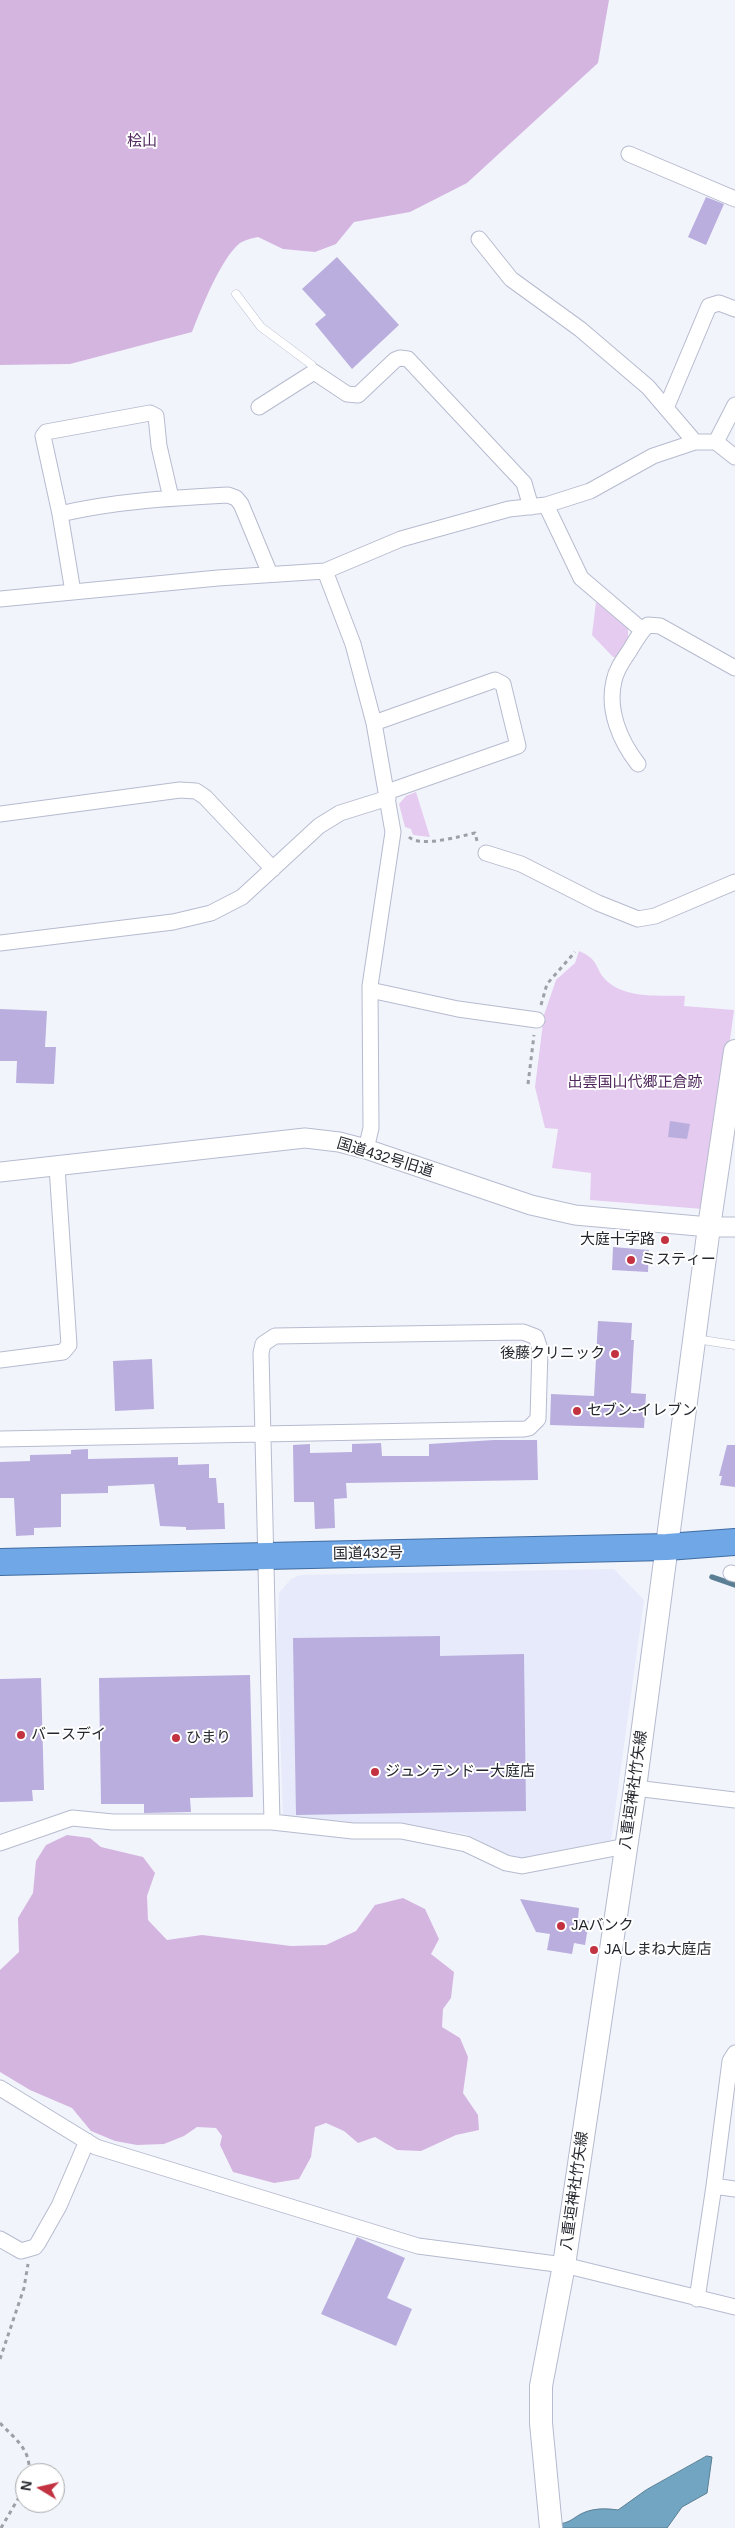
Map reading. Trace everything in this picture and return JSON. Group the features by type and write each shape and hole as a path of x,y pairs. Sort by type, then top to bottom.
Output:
{"highway":[{"name":"国道432号","path":"0,1562 668,1547 735,1542"}],"main road":[{"name":"八重垣神社竹矢線","path":"551,2528 541,2423 541,2386 564,2265 635,1788 668,1547 708,1227 735,1052"}],"street":[{"path":"629,154 735,199"},
{"path":"478,239 511,279 553,308 626,366 695,442"},
{"path":"666,408 709,306 719,303 735,309"},
{"path":"259,407 308,374 314,372 347,394 358,395 395,360 400,358 408,359 524,483 531,507"},
{"path":"716,442 735,405"},
{"path":"74,592 43,436 46,432 150,413 156,416 159,446 171,498"},
{"path":"0,600 270,574 325,571 401,539 509,509 546,505 590,491 653,456 695,442 716,442 735,456"},
{"path":"60,514 120,503 228,495 236,498 243,509 270,574"},
{"path":"546,505 581,578 642,630"},
{"path":"325,571 354,644 374,723 393,832 370,990 371,1128 366,1149"},
{"path":"638,764 625,748 617,729 612,695 614,680 619,667 642,630 648,625 660,626 735,668"},
{"path":"0,943 173,922 202,915 242,897 318,826 340,813 518,746 503,684 495,680 374,723"},
{"path":"0,814 180,790 196,792 205,797 273,869"},
{"path":"486,853 521,864 598,904 638,919 655,916 735,882"},
{"path":"370,990 458,1009 536,1020"},
{"name":"国道432号旧道","path":"0,1172 305,1138 339,1142 366,1149 531,1205 575,1215 708,1227 735,1227"},
{"path":"0,1360 64,1352 70,1346 57,1166"},
{"path":"0,1439 263,1434 529,1428 538,1419 539,1342 529,1332 523,1332 275,1336 263,1344 261,1353 263,1434 266,1556 272,1822"},
{"path":"635,1788 735,1800"},
{"path":"0,1843 72,1818 114,1822 272,1822 353,1831 401,1831 466,1844 506,1864 522,1866 626,1846"},
{"path":"697,2299 730,2061 735,2053"},
{"path":"0,2088 96,2147 418,2246 564,2265 735,2308"},
{"path":"0,2239 17,2250 29,2250 38,2243 50,2225 87,2141"},
{"path":"714,2186 735,2189"}],"lane":[{"path":"236,294 261,327 312,365 314,372"},
{"path":"694,1338 735,1345"}],"path":[{"path":"393,832 406,834 411,840 428,841 475,833 486,853"},
{"path":"0,2359 24,2288 29,2250"},
{"path":"0,2423 25,2449 29,2463"},
{"path":"1,2528 15,2504"}],"shaded area":[{"path":"614,1569 644,1600 611,1840 522,1858 508,1856 466,1834 408,1825 290,1821 283,1816 277,1639 279,1593 291,1579 300,1575"}],"green space":[{"name":"桧山","path":"0,0 609,0 598,63 467,183 410,212 354,222 336,244 315,252 283,249 258,237 240,243 233,250 219,272 192,332 70,364 0,365"},
{"path":"596,602 628,629 628,639 619,657 613,657 592,635"},
{"path":"416,792 430,837 413,835 411,829 405,827 399,804 406,796"},
{"name":"出雲国山代郷正倉跡","path":"579,951 591,958 608,982 625,991 645,995 685,996 684,1006 734,1010 715,1151 703,1209 590,1200 591,1173 552,1168 558,1129 545,1128 535,1087 544,1015 556,980 575,963"},
{"path":"67,1835 90,1838 101,1847 143,1857 155,1873 147,1896 148,1920 167,1940 202,1935 291,1946 326,1945 356,1931 375,1905 403,1898 425,1909 439,1939 431,1954 454,1972 451,1998 443,2009 442,2027 460,2038 468,2057 463,2093 478,2115 479,2130 456,2135 421,2151 397,2150 375,2137 358,2143 344,2131 326,2123 315,2127 311,2157 299,2179 274,2183 233,2172 220,2145 222,2136 216,2128 197,2127 184,2136 164,2144 137,2145 115,2141 91,2131 72,2108 30,2090 0,2072 0,1970 19,1952 18,1918 33,1893 36,1861 46,1845"}],"water":[{"path":"707,2456 712,2457 707,2493 682,2507 667,2528 558,2528 558,2524 567,2522 588,2511 618,2510 646,2490"}],"building":[{"path":"706,197 724,204 706,245 688,237"},
{"path":"337,257 399,325 352,369 315,324 326,315 302,289"},
{"path":"0,1009 47,1011 45,1047 56,1047 54,1084 16,1083 17,1061 0,1061"},
{"path":"670,1121 690,1124 687,1139 668,1137"},
{"name":"ミスティー","path":"613,1247 649,1250 648,1272 612,1270"},
{"path":"598,1321 632,1323 631,1340 634,1340 631,1393 646,1394 644,1428 550,1425 551,1394 594,1396"},
{"path":"152,1359 154,1409 115,1411 113,1361"},
{"path":"494,1440 537,1440 538,1480 346,1483 347,1498 334,1499 335,1528 315,1529 314,1502 294,1502 293,1445 310,1444 310,1453 352,1452 352,1444 381,1443 382,1456 429,1456 429,1444"},
{"path":"727,1445 735,1445 735,1487 720,1485 722,1476 719,1476"},
{"path":"88,1449 88,1459 178,1457 178,1465 209,1464 209,1478 216,1478 218,1503 224,1503 225,1529 186,1530 186,1527 160,1526 154,1484 108,1486 108,1493 61,1494 61,1527 34,1528 34,1535 16,1536 14,1498 0,1498 0,1462 30,1461 30,1455 71,1454 71,1450"},
{"path":"440,1636 440,1656 524,1654 526,1811 296,1815 293,1638"},
{"name":"ひまり","path":"250,1675 253,1797 190,1798 191,1812 144,1813 144,1804 101,1804 99,1678"},
{"name":"バースデイ","path":"41,1678 44,1790 32,1790 33,1801 0,1802 0,1679"},
{"name":"JAバンク","path":"520,1899 579,1908 578,1919 589,1921 585,1945 574,1943 572,1954 547,1950 550,1934 536,1932"},
{"path":"357,2237 405,2258 387,2298 412,2309 396,2346 321,2314"}],"waterway":[{"path":"712,1577 735,1585"}],"place":[{"name":"大庭十字路","path":"665,1240"},
{"name":"ミスティー","path":"631,1260"},
{"name":"後藤クリニック","path":"615,1354"},
{"name":"セブン-イレブン","path":"577,1411"},
{"name":"バースデイ","path":"21,1735"},
{"name":"ひまり","path":"176,1738"},
{"name":"ジュンテンドー大庭店","path":"375,1772"},
{"name":"JAバンク","path":"561,1926"},
{"name":"JAしまね大庭店","path":"594,1950"}]}
